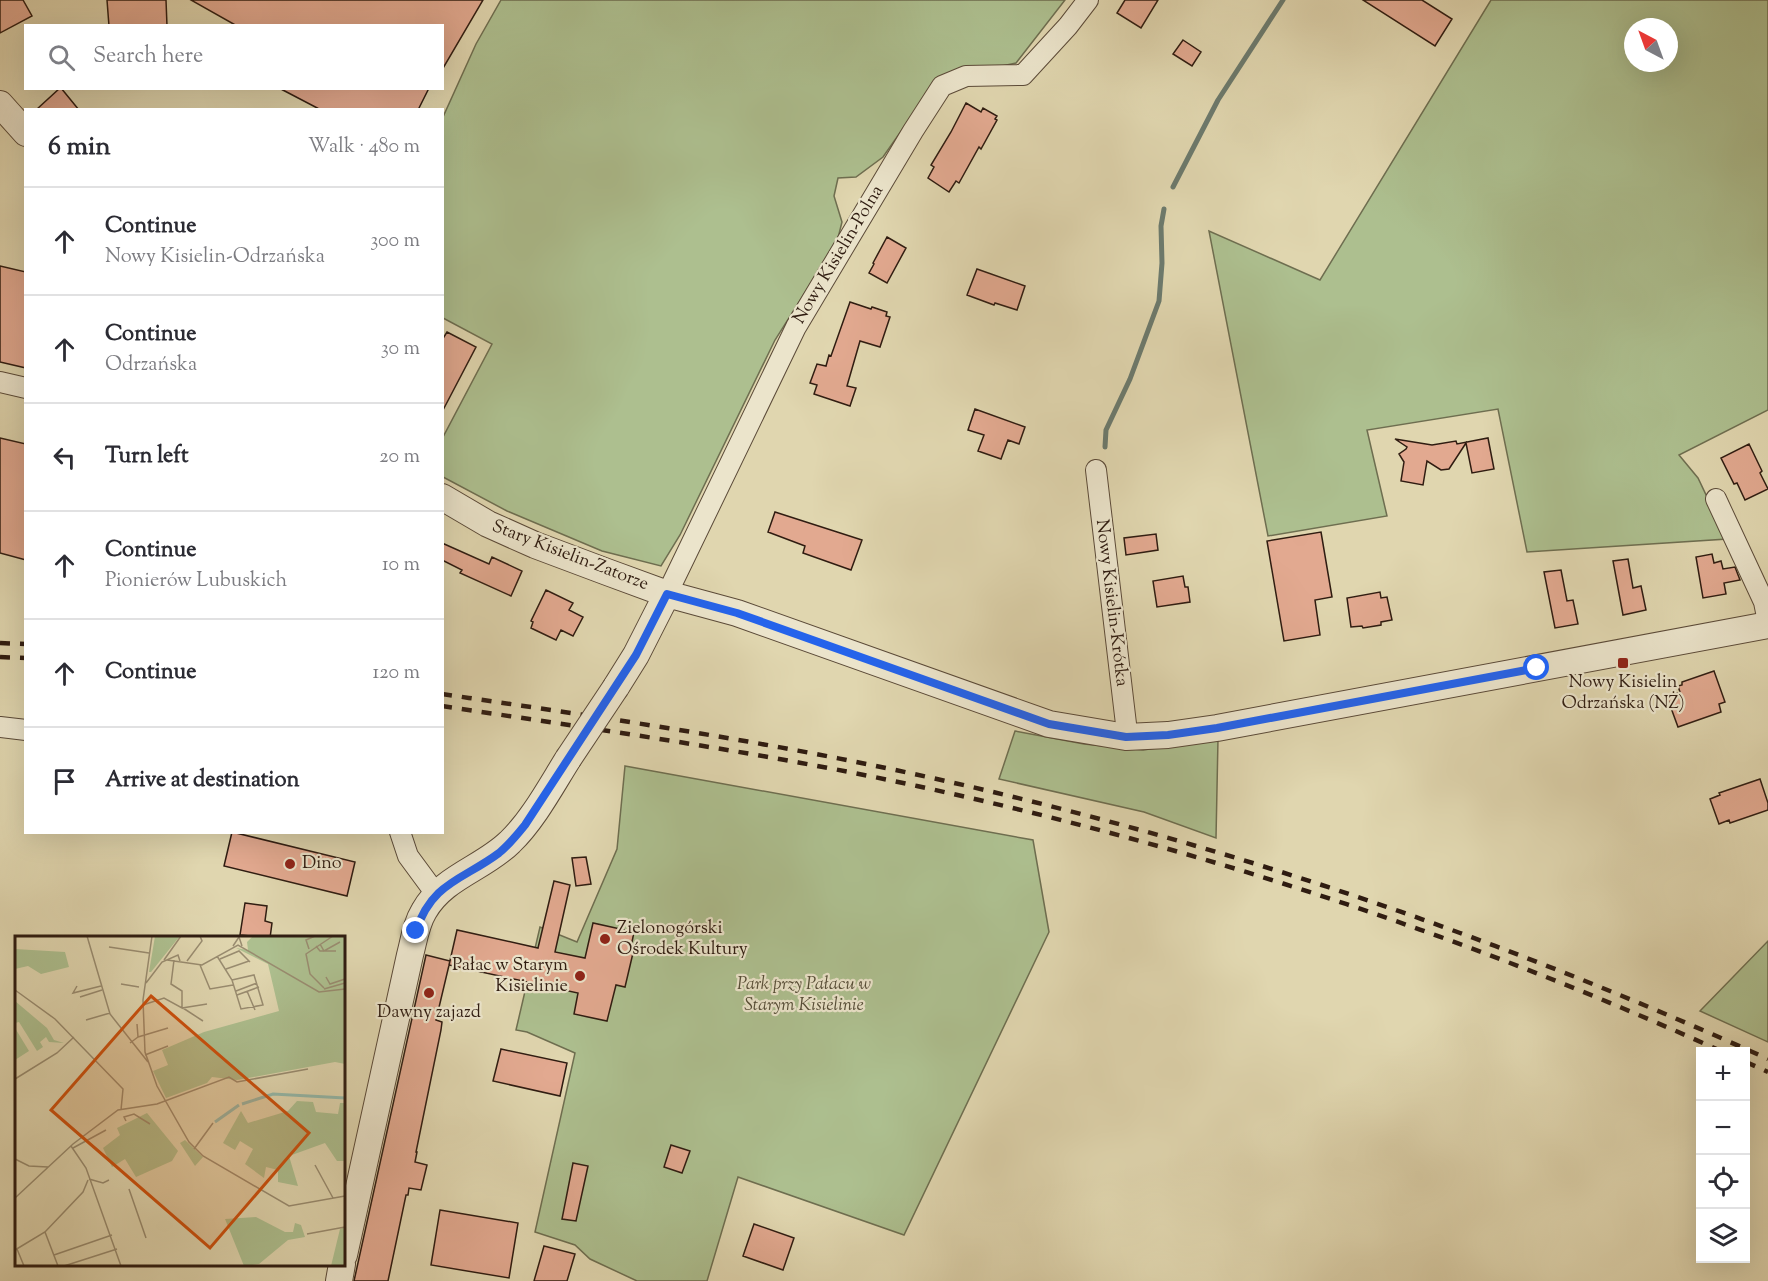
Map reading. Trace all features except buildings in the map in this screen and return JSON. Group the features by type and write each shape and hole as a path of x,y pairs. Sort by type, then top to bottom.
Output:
{"street":[{"name":"Nowy Kisielin-Polna","path":"667,594 796,327 942,86 966,76 1023,75 1068,26 1088,0"},
{"path":"0,104 24,131"},
{"path":"0,382 24,388"},
{"name":"Nowy Kisielin-Krótka","path":"1096,470 1126,737"},
{"name":"Stary Kisielin-Zatorze","path":"444,498 488,524 536,545 667,594 737,613 1049,724 1126,737 1168,735 1217,728 1768,624"},
{"path":"1716,499 1764,602 1768,624"},
{"path":"345,1250 416,931 423,912 436,894 449,883 499,852 525,825 636,655 667,594"},
{"path":"0,727 24,730"},
{"path":"401,834 408,856 436,894"},
{"path":"339,1281 342,1266"}],"green space":[{"path":"501,0 1065,0 1016,63 993,68 913,114 883,157 856,177 838,178 834,196 842,222 837,242 775,340 680,535 661,566 602,551 507,511 444,478 444,435 492,344 444,319 444,115 476,44"},
{"path":"1491,0 1768,0 1768,410 1679,455 1698,478 1727,539 1527,552 1498,409 1367,430 1387,516 1268,536 1209,231 1320,280"},
{"path":"1015,731 1084,744 1143,750 1218,739 1216,838 1144,812 999,779"},
{"name":"Park przy Pałacu w Starym Kisielinie","path":"625,766 1033,840 1049,932 904,1235 738,1177 707,1281 637,1281 590,1259 575,1245 535,1232 575,1053 527,1032 516,1030 540,927 577,942 617,849"},
{"path":"1768,941 1768,1042 1700,1011"}],"waterway":[{"path":"1173,187 1218,100 1283,0"},
{"path":"1105,447 1106,430 1130,379 1159,301 1162,263 1161,226 1164,209"}],"railway":[{"path":"0,643 24,644"},
{"path":"0,657 24,658"},
{"path":"444,694 797,750 914,774 1133,828 1349,894 1455,931 1560,971 1768,1059"},
{"path":"444,706 680,742 858,774 1020,810 1123,836 1327,898 1427,932 1626,1009 1712,1047"},
{"path":"1750,1064 1768,1072"}],"place":[{"name":"Nowy Kisielin Odrzańska (NŻ)","path":"1623,663"},
{"name":"Dino","path":"290,864"},
{"name":"Zielonogórski Ośrodek Kultury","path":"605,939"},
{"name":"Pałac w Starym Kisielinie","path":"580,976"},
{"name":"Dawny zajazd","path":"429,993"}],"route":[{"path":"416,931 423,912 436,894 449,883 499,852 525,825 636,655 667,594 737,613 1049,724 1126,737 1168,735 1217,728 1537,668"}]}
